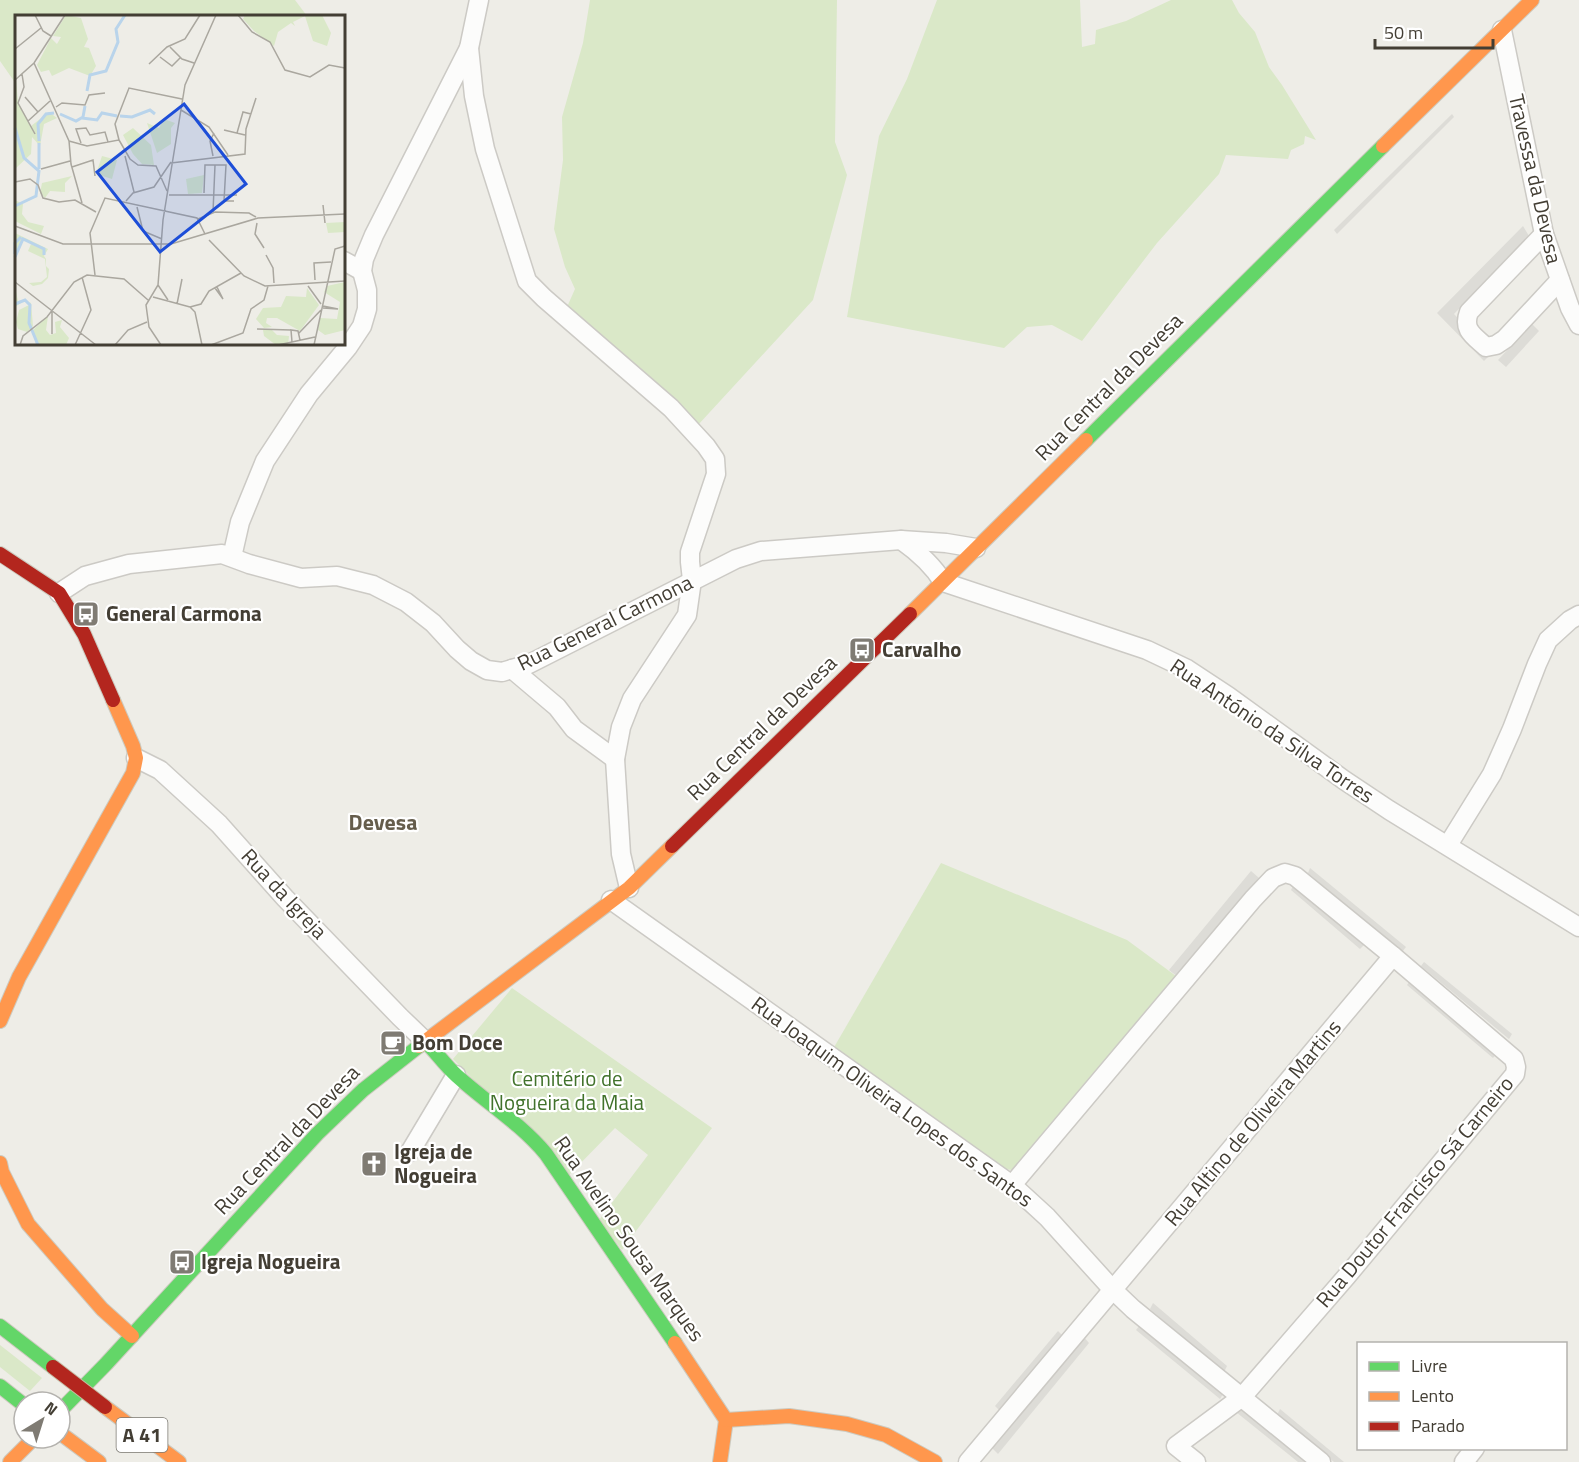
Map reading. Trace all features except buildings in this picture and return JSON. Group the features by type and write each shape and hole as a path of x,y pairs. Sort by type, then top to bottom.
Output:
{"main road":[{"name":"Rua Central da Devesa","path":"72,1398 317,1134 363,1090 425,1041 629,888 943,582 1532,0"},
{"path":"0,554 58,593 84,634 133,746 136,758 133,773 19,977 0,1021"},
{"name":"Rua Avelino Sousa Marques","path":"425,1041 456,1074 537,1142 726,1420"},
{"path":"0,1163 2,1172 28,1224 102,1309 132,1336"},
{"name":"A 41","path":"0,1326 179,1462"},
{"path":"0,1386 12,1395"},
{"path":"720,1462 726,1420 789,1416 847,1424 886,1435 936,1462"},
{"name":"A 41","path":"72,1441 99,1462"},
{"path":"10,1462 22,1450"}],"street":[{"path":"479,0 470,48 474,96 485,149 527,281 671,408 715,459 716,474 690,552 692,580 687,615 632,699 621,727 615,759 621,854 629,888"},
{"name":"Travessa da Devesa","path":"1502,30 1544,234 1569,308 1579,325"},
{"path":"232,558 240,522 266,461 309,393 348,347 362,326 367,309 367,291 362,271 364,259 374,235 470,48"},
{"path":"1544,234 1469,312 1465,321 1467,329 1486,347 1496,345 1505,339 1560,280"},
{"path":"345,262 362,271"},
{"path":"901,540 925,558 943,582"},
{"name":"Rua General Carmona","path":"58,593 85,576 129,564 222,554 301,578 337,576 373,585 406,602 433,623 471,661 487,670 502,672 529,664 692,580 736,559 761,551 901,540 976,548"},
{"name":"Rua António da Silva Torres","path":"943,582 1137,647 1187,669 1389,810 1579,927"},
{"path":"1448,845 1492,774 1548,640 1579,615"},
{"path":"512,669 557,707 574,729 615,759"},
{"name":"Rua da Igreja","path":"136,758 160,770 219,824 285,898 425,1041"},
{"name":"Rua Doutor Francisco Sá Carneiro","path":"1012,1185 1253,900 1273,878 1285,873 1295,876 1514,1059 1515,1074 1346,1277 1242,1397 1176,1446 1196,1462"},
{"name":"Rua Joaquim Oliveira Lopes dos Santos","path":"611,900 1012,1185 1047,1216 1133,1309 1321,1462"},
{"name":"Rua Altino de Oliveira Martins","path":"968,1462 1393,956"},
{"path":"410,1152 456,1074"},
{"path":"1464,1462 1474,1450"}],"green space":[{"path":"0,0 295,0 306,15 15,15 15,83 0,61"},
{"path":"590,0 837,0 835,142 847,175 813,300 698,425 567,307 575,289 565,267 554,229 563,160 562,117 583,43"},
{"path":"937,0 1080,0 1082,47 1095,44 1096,30 1126,21 1171,0 1232,0 1239,13 1255,32 1269,67 1316,140 1305,136 1304,144 1291,150 1288,159 1226,155 1219,174 1157,243 1082,341 1052,325 1027,327 1004,348 847,317 879,136 907,79"},
{"path":"941,863 1127,940 1176,976 1014,1170 1002,1169 833,1049"},
{"name":"Cemitério de Nogueira da Maia","path":"512,988 712,1128 622,1250 599,1220 648,1155 615,1128 568,1176 453,1059"},
{"path":"0,1345 42,1378 29,1390 0,1367"}],"shaded area":[{"path":"1452,114 1454,117 1337,234 1334,230"},
{"path":"1523,226 1529,236 1454,314 1492,353 1484,361 1437,313"},
{"path":"1532,324 1539,331 1506,367 1498,360"},
{"path":"1310,868 1406,947 1402,952 1308,873"},
{"path":"1251,871 1259,878 1178,977 1169,970"},
{"path":"1294,884 1366,943 1360,949 1291,890"},
{"path":"1424,962 1512,1034 1509,1039 1421,966"},
{"path":"1410,981 1497,1053 1493,1058 1407,985"},
{"path":"1153,1303 1227,1366 1224,1372 1150,1309"},
{"path":"1140,1325 1223,1394 1220,1399 1136,1330"},
{"path":"1058,1331 1062,1335 999,1410 995,1406"},
{"path":"1083,1336 1089,1343 998,1454 992,1448"},
{"path":"1240,1407 1309,1462 1298,1462 1236,1412"},
{"path":"1280,1409 1344,1462 1334,1462 1277,1415"}],"traffic: fast":[{"path":"1086,440 1383,146"},
{"path":"425,1041 457,1076 514,1123 546,1154 675,1343"},
{"path":"72,1399 317,1134 363,1090 419,1046"},
{"path":"0,1326 53,1367"},
{"path":"0,1386 12,1396"}],"traffic: slow":[{"path":"1383,146 1532,0"},
{"path":"910,614 1086,440"},
{"path":"0,1021 19,977 133,773 136,758 133,746 113,700"},
{"path":"419,1046 629,888 672,846"},
{"path":"0,1163 2,1172 28,1224 102,1309 132,1336"},
{"path":"675,1343 726,1420 720,1462"},
{"path":"105,1407 179,1462"},
{"path":"726,1420 789,1416 847,1424 886,1435 935,1462"},
{"path":"72,1442 99,1462"},
{"path":"10,1462 22,1450"}],"traffic: jam":[{"path":"0,554 59,593 84,634 113,700"},
{"path":"672,846 910,614"},
{"path":"53,1367 105,1407"}],"place":[{"name":"General Carmona","path":"86,614"},
{"name":"Carvalho","path":"862,650"},
{"name":"Bom Doce","path":"393,1043"},
{"name":"Igreja de Nogueira","path":"374,1164"},
{"name":"Igreja Nogueira","path":"182,1262"}],"district":[{"name":"Devesa","path":"383,822"}]}
